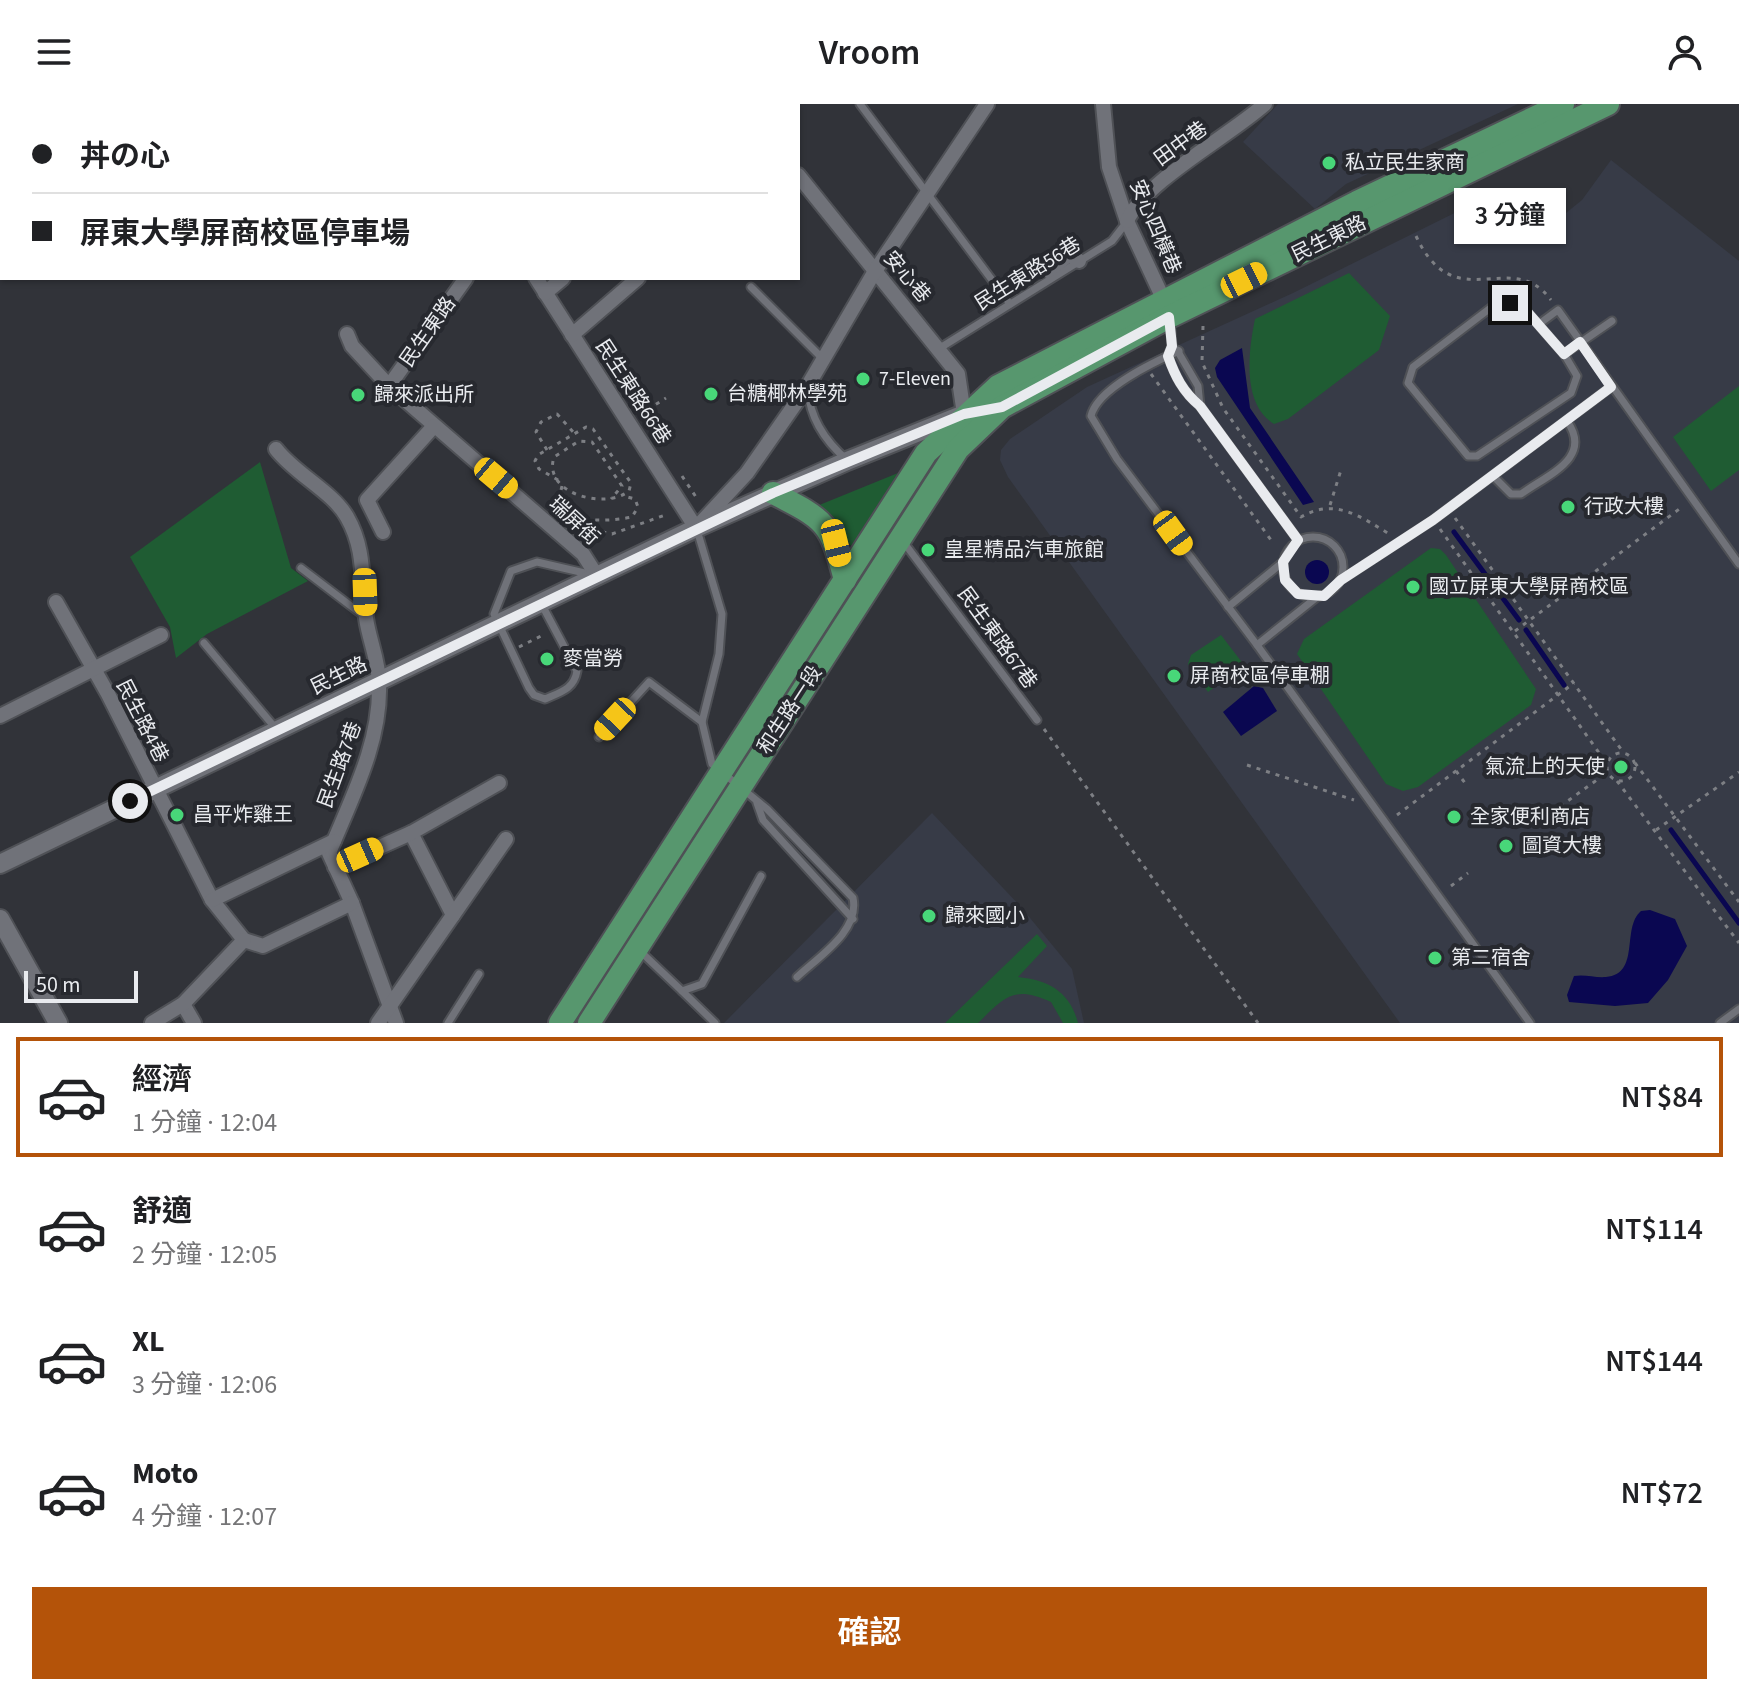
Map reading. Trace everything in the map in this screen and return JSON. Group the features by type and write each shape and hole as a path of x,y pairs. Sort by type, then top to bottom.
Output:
{"main road":[{"name":"民生東路","path":"1002,407 1167,308 1357,202 1563,104"},
{"name":"民生東路","path":"964,414 998,386 1608,104"},
{"name":"和生路一段","path":"589,1023 958,449 1002,407"},
{"name":"和生路一段","path":"560,1023 739,788 845,580 926,453 964,414"},
{"path":"773,493 817,516 827,525 836,543 845,580"}],"street":[{"path":"696,528 747,473 825,361 875,271 987,104"},
{"name":"安心四橫巷","path":"1103,104 1109,167 1127,221 1167,308"},
{"name":"田中巷","path":"1127,221 1141,198 1240,127 1265,104"},
{"name":"安心巷","path":"800,177 940,348 958,374 964,414"},
{"path":"1048,271 1070,254 1079,261"},
{"name":"民生東路","path":"389,386 464,280"},
{"name":"民生東路66巷","path":"537,280 696,528"},
{"path":"545,293 561,280"},
{"path":"572,335 636,280"},
{"name":"瑞屏街","path":"347,334 352,346 389,386 583,554 597,576"},
{"name":"民生東路","path":"696,528 847,461 964,414 1002,407"},
{"path":"383,532 367,500 434,426"},
{"name":"民生路7巷","path":"276,449 345,513 357,538 364,567 366,617 379,681 378,718 371,748 329,853 352,903 396,1023"},
{"name":"民生路","path":"0,864 696,528"},
{"name":"民生路4巷","path":"56,602 154,790"},
{"name":"民生路4巷","path":"0,716 161,635"},
{"path":"335,867 411,833 499,783"},
{"path":"154,790 212,900 244,940 263,946 352,903"},
{"path":"411,833 453,915"},
{"path":"378,1023 506,839"},
{"name":"民生路7巷","path":"212,900 334,841"},
{"path":"0,919 58,1023"},
{"path":"152,1023 183,1004 244,940"},
{"path":"183,1004 194,1023"}],"lane":[{"path":"860,104 1010,304"},
{"name":"民生東路56巷","path":"940,348 1112,241 1127,221"},
{"path":"751,287 825,361"},
{"path":"1497,303 1523,307 1539,324 1564,354 1577,376 1571,393 1477,456 1461,452 1408,383 1413,367 1497,303"},
{"path":"1167,308 1176,348 1198,386 1200,406"},
{"path":"1539,324 1558,310 1739,564"},
{"path":"1564,354 1612,321"},
{"path":"1176,348 1093,407 1091,416 1095,428 1257,645 1530,1023"},
{"path":"1168,356 1187,396 1200,406 1298,540"},
{"path":"807,387 816,422 830,446 847,461"},
{"path":"1257,645 1317,597 1331,592 1341,580 1433,520 1611,387"},
{"path":"1493,476 1511,494 1521,494 1572,457 1578,447 1577,435 1567,421"},
{"path":"696,528 722,614 719,654 702,722 712,764 853,898 853,919 797,977"},
{"path":"1228,607 1283,562 1298,540 1315,536 1333,544 1343,562 1341,580"},
{"name":"民生東路67巷","path":"901,539 1037,720"},
{"path":"541,603 577,671 575,682 567,690 545,699 534,695 494,614 506,578 517,566 537,562 597,576"},
{"path":"1283,562 1285,580 1290,588 1298,594 1317,597"},
{"path":"301,568 366,617"},
{"path":"204,643 277,730"},
{"path":"599,737 649,682 702,722"},
{"path":"739,788 763,820 853,919"},
{"path":"682,991 702,984 761,876"},
{"path":"636,948 715,1023"},
{"path":"448,1023 479,974"},
{"path":"1720,1023 1739,1009"}],"path":[{"path":"1416,236 1427,259 1448,278 1521,279 1542,288 1558,310"},
{"path":"1203,326 1202,362 1223,408 1301,517 1330,506 1350,512 1391,535"},
{"path":"1146,368 1271,540"},
{"path":"628,422 666,398"},
{"path":"547,450 536,432 541,422 552,415 562,417 575,434"},
{"path":"558,480 539,469 535,461 547,450 586,427 597,433 631,483 623,496"},
{"path":"562,486 558,503 568,514 621,519 632,517 638,507 635,499 623,496 611,499 592,499 562,486 551,464 554,457 586,439 592,442 622,486 611,499"},
{"path":"1330,506 1341,470"},
{"path":"1515,631 1682,507"},
{"path":"1449,508 1623,752 1677,815 1739,902"},
{"path":"564,522 612,534 634,529 672,512"},
{"path":"1433,520 1515,631 1607,764 1608,772 1656,830 1739,943"},
{"path":"512,650 555,630"},
{"path":"1397,815 1574,683"},
{"path":"1037,720 1258,1023"},
{"path":"1607,764 1613,755 1623,752"},
{"path":"1617,781 1629,778 1635,763"},
{"path":"1247,765 1354,800"},
{"path":"1456,771 1468,787"},
{"path":"1544,818 1608,772"},
{"path":"1656,830 1739,772"},
{"path":"1451,886 1468,873"}],"shaded area":[{"name":"私立民生家商","path":"1278,104 1518,104 1346,184 1315,209 1243,142"},
{"name":"國立屏東大學屏商校區","path":"1611,160 1739,261 1739,1023 1400,1023 1008,477 1000,460 1001,450 1010,439 1087,387 1293,293 1505,188 1550,226 1582,200"},
{"path":"1242,348 1250,408 1314,502 1303,505 1217,377 1215,368 1220,360"},
{"path":"1317,560 1325,564 1329,572 1325,580 1317,584 1309,580 1305,572 1309,564"},
{"path":"1254,686 1263,688 1277,711 1241,736 1223,712"},
{"name":"歸來國小","path":"932,813 1021,907 1072,969 1084,1023 724,1023"},
{"path":"1650,910 1675,919 1687,946 1668,980 1648,1003 1615,1006 1569,1002 1567,995 1574,976 1606,977 1617,974 1623,968 1635,919 1641,911"}],"green space":[{"path":"1349,273 1390,316 1379,350 1288,419 1274,424 1264,415 1252,391 1249,362 1255,319"},
{"path":"1739,386 1739,470 1711,491 1673,437"},
{"path":"260,462 291,568 308,581 207,634 176,658 170,627 130,557"},
{"path":"898,473 851,546 838,525 812,508"},
{"path":"1431,548 1440,549 1446,555 1536,689 1531,705 1418,787 1403,791 1386,784 1297,654 1304,639"},
{"path":"1221,635 1244,665 1208,692 1188,664 1191,655"},
{"path":"1037,934 1047,946 1018,977 1039,981 1057,990 1070,1003 1078,1023 1063,1023 1051,1002 1018,994 1003,1000 978,1023 945,1023"}],"waterway":[{"path":"1454,532 1519,620"},
{"path":"1526,630 1564,685"},
{"path":"1671,830 1739,923"}],"place":[{"name":"私立民生家商","path":"1329,163"},
{"name":"7-Eleven","path":"863,379"},
{"name":"台糖椰林學苑","path":"711,394"},
{"name":"歸來派出所","path":"358,395"},
{"name":"行政大樓","path":"1568,507"},
{"name":"皇星精品汽車旅館","path":"928,550"},
{"name":"國立屏東大學屏商校區","path":"1413,587"},
{"name":"麥當勞","path":"547,659"},
{"name":"屏商校區停車棚","path":"1174,676"},
{"name":"氣流上的天使","path":"1621,767"},
{"name":"昌平炸雞王","path":"177,815"},
{"name":"全家便利商店","path":"1454,817"},
{"name":"圖資大樓","path":"1506,846"},
{"name":"歸來國小","path":"929,916"},
{"name":"第二宿舍","path":"1435,958"}],"route":[{"path":"130,801 773,493 964,414 1002,407 1169,317 1172,346 1168,356 1173,372 1187,396 1200,406 1298,540 1286,553 1283,562 1285,580 1298,594 1324,596 1341,580 1433,520 1611,387 1580,342 1564,354 1523,307 1510,303"}]}
